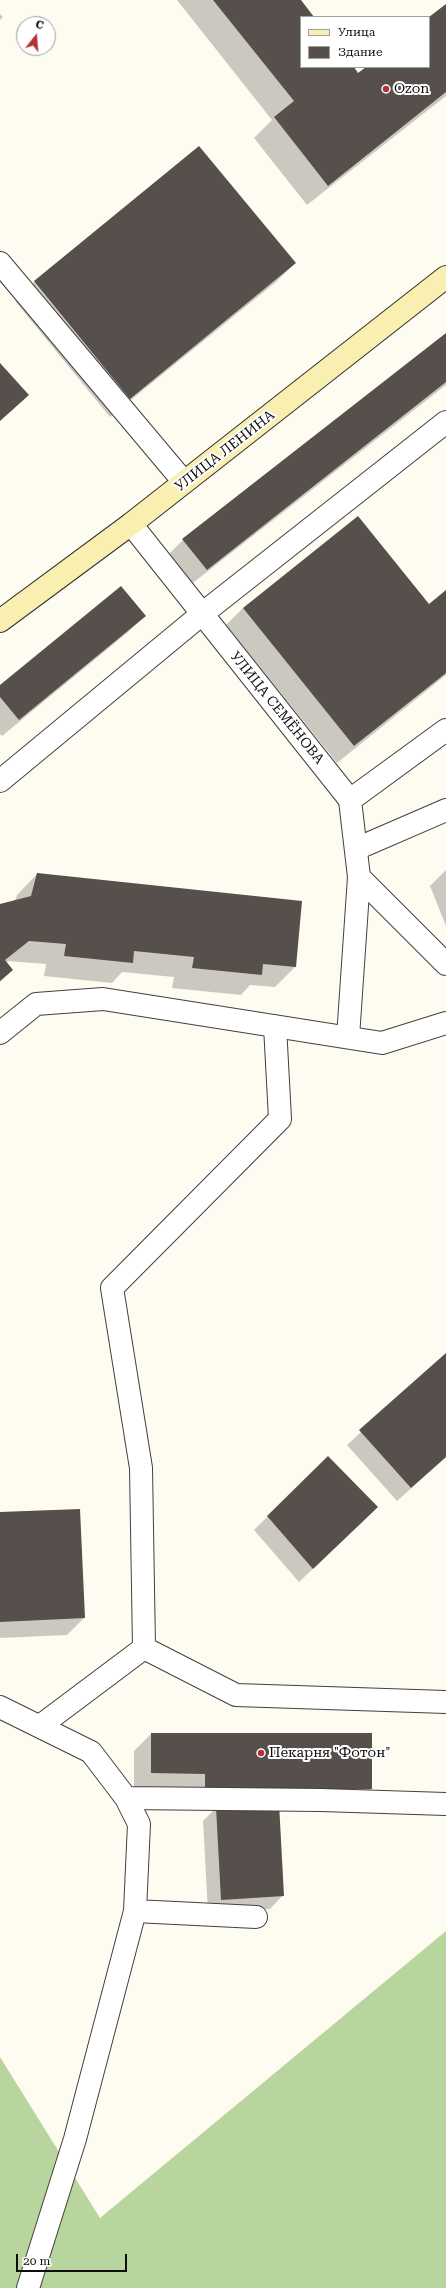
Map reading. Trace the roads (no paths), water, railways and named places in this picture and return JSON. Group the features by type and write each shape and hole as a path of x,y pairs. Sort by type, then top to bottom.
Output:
{"main road":[{"name":"УЛИЦА ЛЕНИНА","path":"0,621 131,524 446,277"}],"street":[{"path":"0,263 184,482"},
{"path":"0,781 202,614 446,422"},
{"name":"УЛИЦА СЕМЁНОВА","path":"131,524 350,800"},
{"path":"348,1037 359,877 350,800 446,730"},
{"path":"356,849 446,810"},
{"path":"359,877 446,964"},
{"path":"0,1033 36,1004 103,998 382,1043 446,1023"},
{"path":"144,1648 141,1468 112,1288 280,1119 275,1026"},
{"path":"144,1648 236,1695 446,1702"},
{"path":"40,1726 144,1648"},
{"path":"0,1707 91,1752 126,1798 139,1824 135,1911 75,2139 28,2288"},
{"path":"126,1798 321,1800 446,1804"},
{"path":"135,1911 256,1917"}],"place":[{"name":"Ozon","path":"386,89"},
{"name":"Пекарня \"Фотон\"","path":"261,1753"}]}
